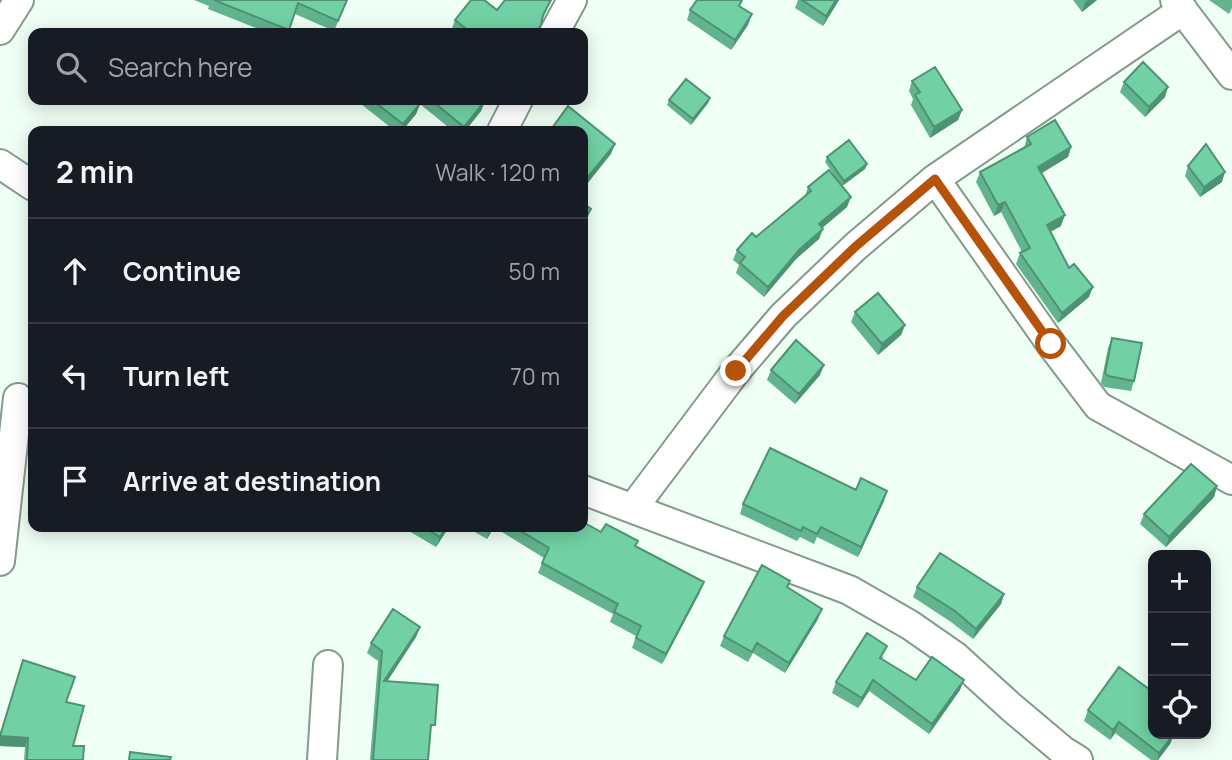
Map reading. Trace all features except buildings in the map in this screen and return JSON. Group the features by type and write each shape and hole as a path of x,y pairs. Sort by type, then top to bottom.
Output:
{"street":[{"path":"0,30 19,0"},
{"path":"557,28 572,0"},
{"path":"633,508 736,371 783,316 855,247 935,179 1179,5 1232,75"},
{"path":"504,126 515,105"},
{"path":"0,164 28,183"},
{"path":"935,179 1098,406 1232,480"},
{"path":"0,561 18,398"},
{"path":"588,492 849,590 911,625 956,657 1011,708 1078,760"},
{"path":"322,760 328,665"}],"route":[{"path":"736,371 783,316 855,247 935,179 1051,344"}]}
